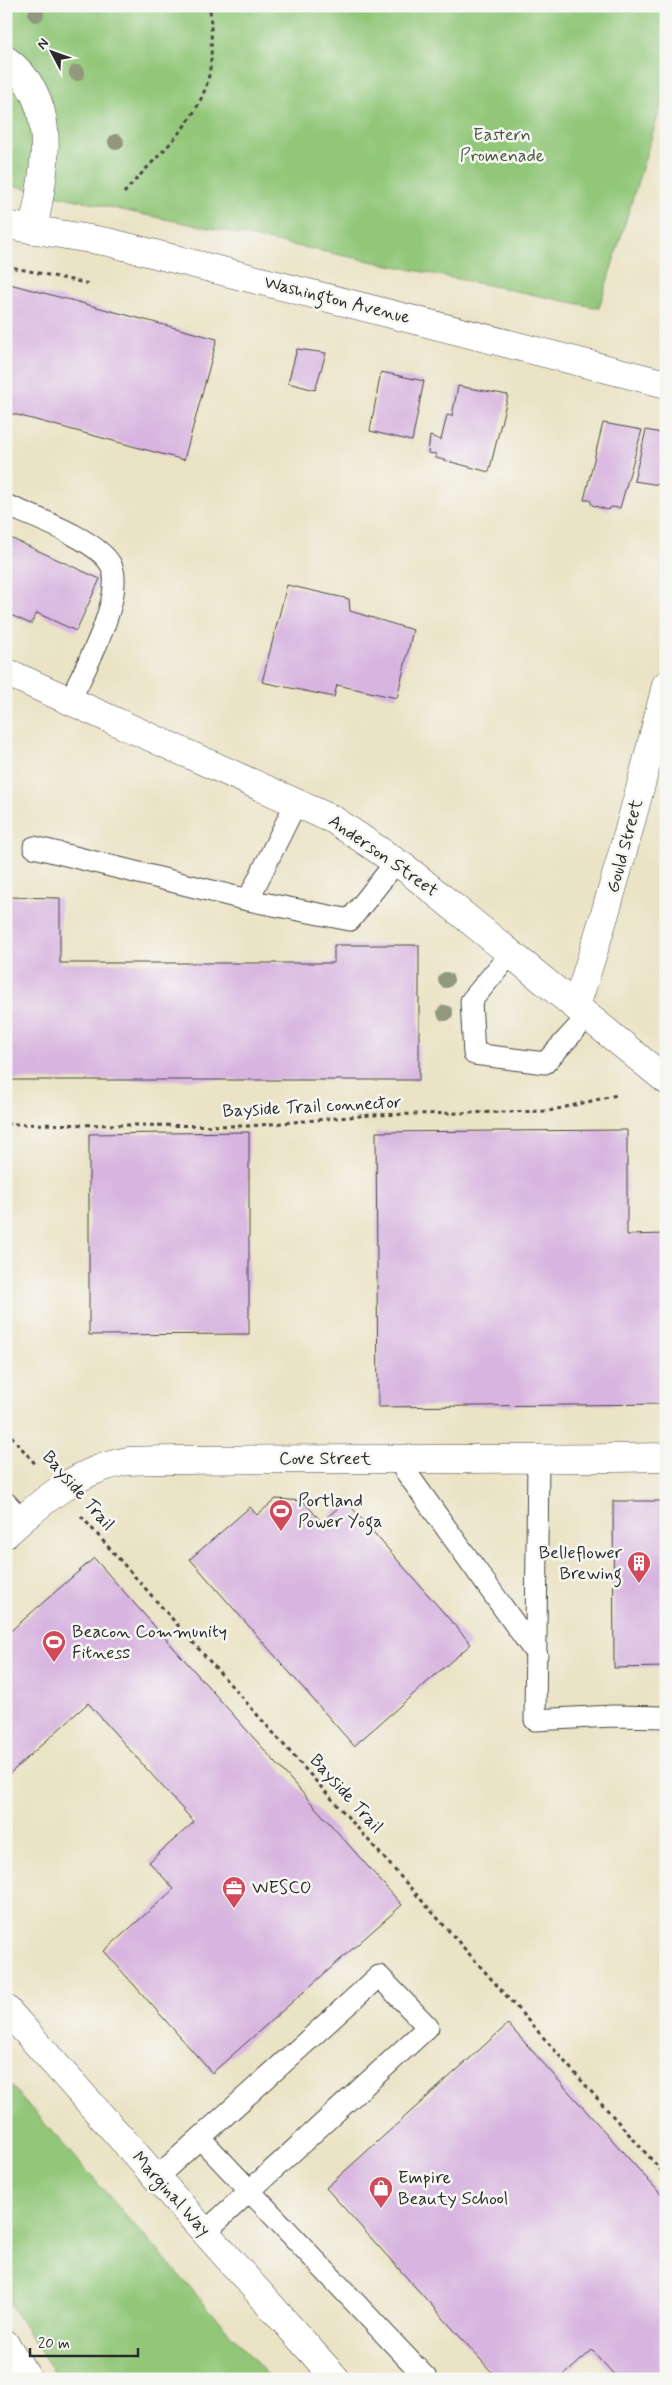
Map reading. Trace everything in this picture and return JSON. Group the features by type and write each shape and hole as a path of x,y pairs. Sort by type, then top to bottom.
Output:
{"main road":[{"path":"6,60 24,78 34,94 45,128 45,168 33,230"},
{"name":"Washington Avenue","path":"6,225 108,242 666,384"},
{"name":"Anderson Street","path":"6,672 334,820 396,862 666,1080"},
{"name":"Gould Street","path":"582,1011 606,916 655,777 666,684"},
{"name":"Cove Street","path":"11,1519 94,1470 110,1464 129,1461 396,1458 538,1460 666,1458"},
{"name":"Marginal Way","path":"6,2009 336,2379"},
{"path":"6,2345 28,2379"}],"lane":[{"path":"6,505 80,538 110,564 115,580 112,604 70,700"},
{"path":"248,900 296,803"},
{"path":"34,847 248,900 350,920 396,862"},
{"path":"511,953 471,1001 474,1054 545,1063 582,1011"},
{"path":"396,1458 537,1655"},
{"path":"538,1460 535,1720 612,1716 666,1717"},
{"path":"157,2178 380,1976 428,2026 205,2232"},
{"path":"200,2138 427,2379"}],"path":[{"path":"124,192 160,155 197,105 208,77 212,48 210,6"},
{"path":"6,266 90,284"},
{"name":"Bayside Trail connector","path":"6,1124 249,1126 371,1115 549,1112 617,1094"},
{"name":"Bayside Trail","path":"6,1430 666,2176"}],"green space":[{"name":"Eastern Promenade","path":"6,6 666,6 666,90 599,308 131,212 6,184"},
{"path":"6,2080 271,2379 58,2379 6,2298"}],"building":[{"path":"6,283 217,339 184,460 6,412"},
{"path":"297,349 326,353 315,390 288,383"},
{"path":"381,372 424,381 412,441 370,431"},
{"path":"458,386 508,395 489,472 436,458 436,454 428,453 430,436 441,440 447,415 452,416"},
{"path":"603,423 642,430 620,508 611,507 608,510 592,505 590,500 584,500"},
{"path":"646,430 666,434 666,486 634,481"},
{"path":"6,536 100,579 76,631 37,613 31,624 6,613"},
{"path":"287,585 349,599 350,611 413,630 397,698 337,685 334,697 262,682"},
{"path":"6,897 60,898 60,963 334,963 334,945 419,945 419,1080 6,1080"},
{"path":"627,1130 627,1235 666,1234 666,1404 378,1407 376,1132"},
{"path":"249,1132 249,1334 89,1335 89,1134"},
{"path":"276,1499 303,1501 322,1522 346,1501 471,1644 354,1746 190,1559 250,1507 257,1515"},
{"name":"Belleflower Brewing","path":"613,1501 666,1501 666,1667 614,1668"},
{"path":"94,1558 402,1905 212,2073 104,1951 174,1889 149,1862 194,1822 88,1703 6,1777 6,1635"},
{"path":"508,2024 666,2200 666,2368 654,2379 618,2379 592,2350 560,2379 498,2379 326,2188"}],"place":[{"name":"Portland Power Yoga","path":"281,1532"},
{"name":"Belleflower Brewing","path":"639,1584"},
{"name":"Beacon Community Fitness","path":"54,1663"},
{"name":"WESCO","path":"234,1909"},
{"name":"Empire Beauty School","path":"381,2209"}]}
